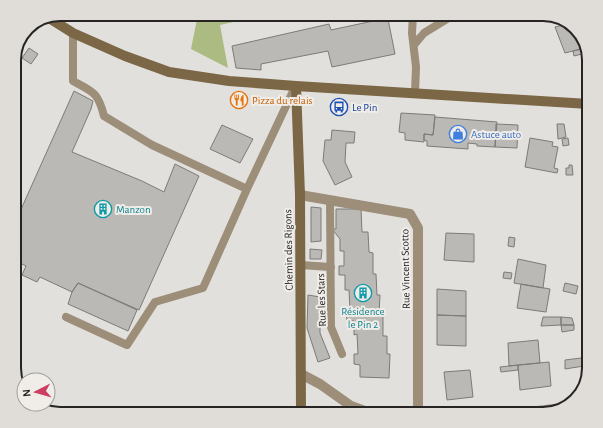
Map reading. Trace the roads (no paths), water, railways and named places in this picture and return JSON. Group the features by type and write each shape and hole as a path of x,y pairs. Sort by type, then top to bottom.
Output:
{"main road":[{"path":"54,21 73,33 125,56 169,72 229,81 582,104"},
{"name":"Chemin des Rigons","path":"296,86 300,195 301,407"}],"street":[{"name":"Rue Vincent Scotto","path":"300,195 410,214 418,228 418,407"},
{"path":"301,374 320,384 354,407"}],"lane":[{"path":"413,21 412,33 416,67 415,93"},
{"path":"414,45 424,33 444,21"},
{"path":"73,33 73,81 91,91 100,101 104,116 152,145 247,189"},
{"path":"66,317 127,345 155,302 203,288 247,189 296,86"},
{"name":"Rue les Stars","path":"330,200 331,327 342,354"},
{"name":"Rue les Stars","path":"300,265 331,267"}],"place":[{"name":"Pizza du relais","path":"239,100"},
{"name":"Le Pin","path":"339,107"},
{"name":"Astuce auto","path":"458,134"},
{"name":"Manzon","path":"103,209"},
{"name":"Résidence le Pin 2","path":"363,293"}]}
